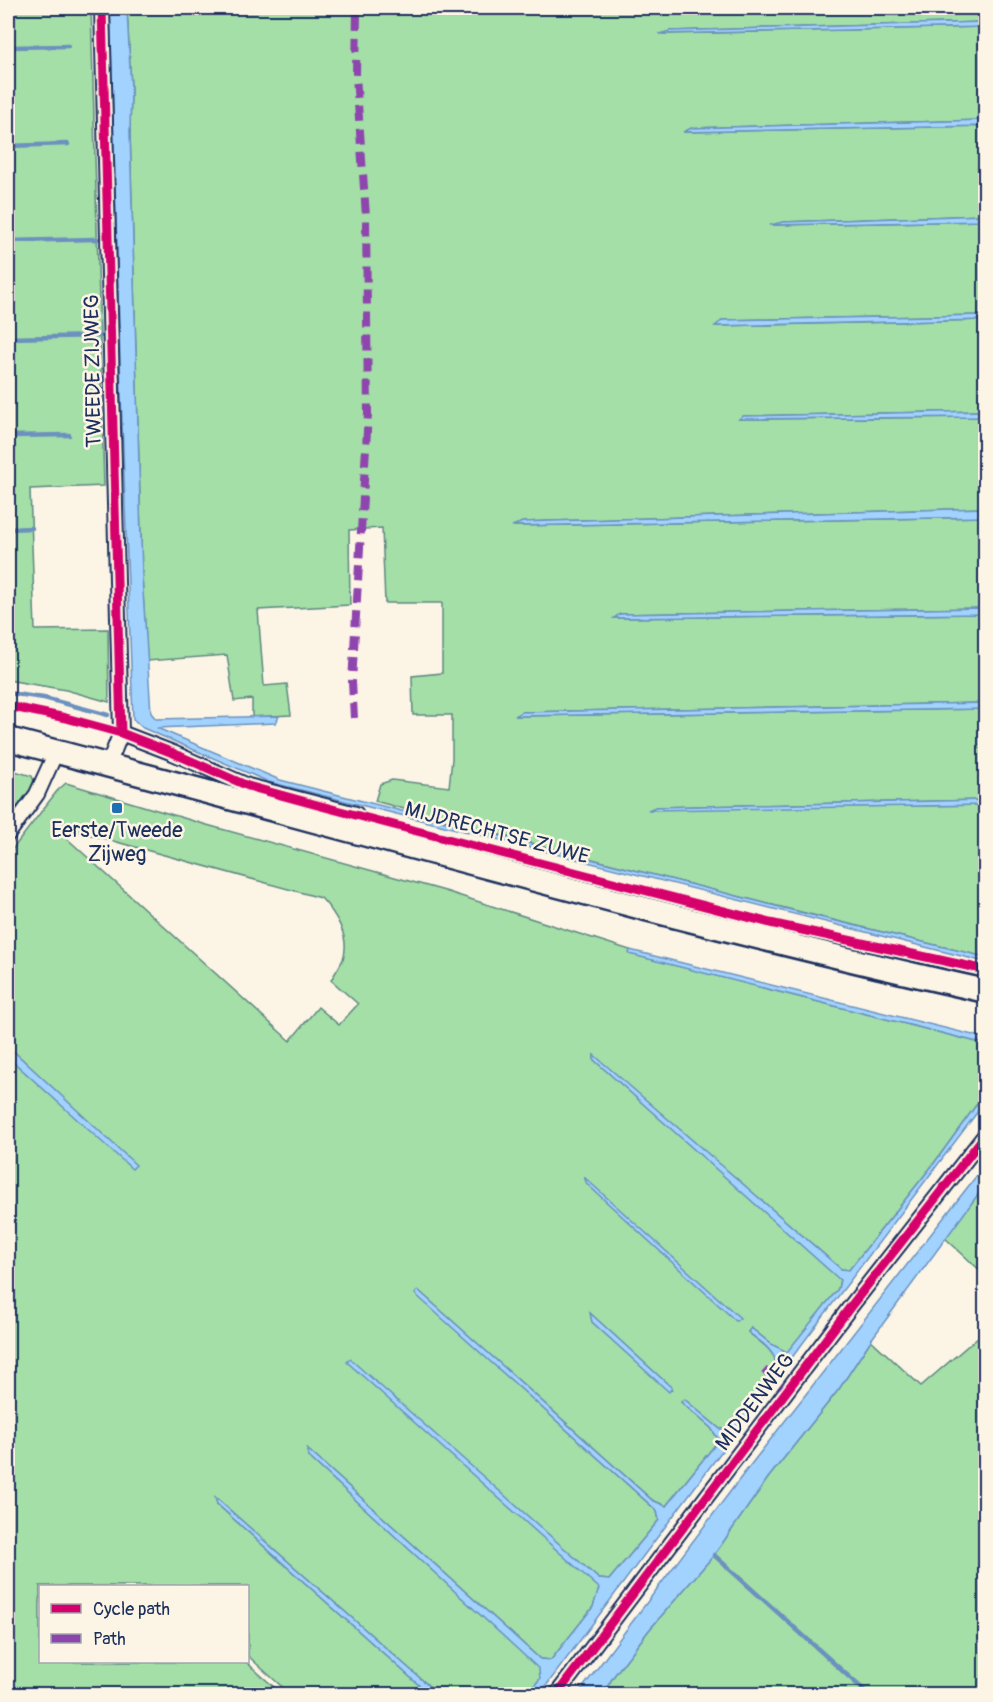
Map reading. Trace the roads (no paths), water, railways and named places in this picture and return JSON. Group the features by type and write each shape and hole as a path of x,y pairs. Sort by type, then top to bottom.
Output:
{"main road":[{"name":"MIJDRECHTSE ZUWE","path":"8,739 351,831 986,991"}],"street":[{"name":"TWEEDE ZIJWEG","path":"102,8 121,733 108,765"},
{"path":"121,733 248,786 356,814"},
{"path":"8,834 37,794 56,752"},
{"name":"MIDDENWEG","path":"557,1695 850,1306 986,1134"}],"water":[{"path":"110,8 127,8 131,89 130,131 142,576 151,713 156,719 279,716 276,723 157,728 280,780 985,957 985,962 269,782 143,728 133,719"},
{"path":"985,22 985,27 659,34 670,31"},
{"path":"986,120 985,126 683,132 692,128"},
{"path":"985,215 985,221 770,225 783,222"},
{"path":"986,315 985,320 715,326 723,320"},
{"path":"986,411 985,417 739,419 743,416"},
{"path":"985,508 985,517 512,526 523,522"},
{"path":"985,608 985,614 614,618 620,614"},
{"path":"986,703 985,709 515,716 522,712"},
{"path":"985,800 985,805 648,810 656,807"},
{"path":"630,950 985,1038 985,1044 629,954"},
{"path":"8,1046 136,1165 132,1169 8,1057"},
{"path":"594,1055 841,1269 849,1270 932,1166 985,1093 985,1102 784,1368 771,1381 772,1384 540,1694 527,1694 540,1679 539,1669 309,1457 307,1449 540,1659 551,1660 593,1607 599,1588 347,1362 350,1359 599,1579 609,1580 659,1520 657,1511 415,1294 418,1290 652,1500 666,1506 719,1440 711,1428 681,1402 684,1399 720,1429 727,1429 765,1385 775,1366 775,1359 770,1351 748,1332 751,1328 771,1344 787,1352 838,1289 840,1280 594,1060"},
{"path":"985,1165 985,1185 871,1340 839,1389 768,1478 714,1555 649,1630 613,1677 603,1694 578,1694 745,1472"},
{"path":"584,1177 740,1318 736,1321 587,1184"},
{"path":"590,1313 672,1388 669,1392 592,1322"},
{"path":"215,1497 438,1694 429,1694 217,1504"}],"waterway":[{"path":"8,47 68,46"},
{"path":"8,146 68,144"},
{"path":"8,241 97,239"},
{"path":"8,338 100,336"},
{"path":"8,436 69,435"},
{"path":"8,529 32,528"},
{"path":"8,693 44,698 108,715"},
{"path":"714,1555 868,1694"}],"place":[{"name":"Eerste/Tweede Zijweg","path":"117,808"}]}
